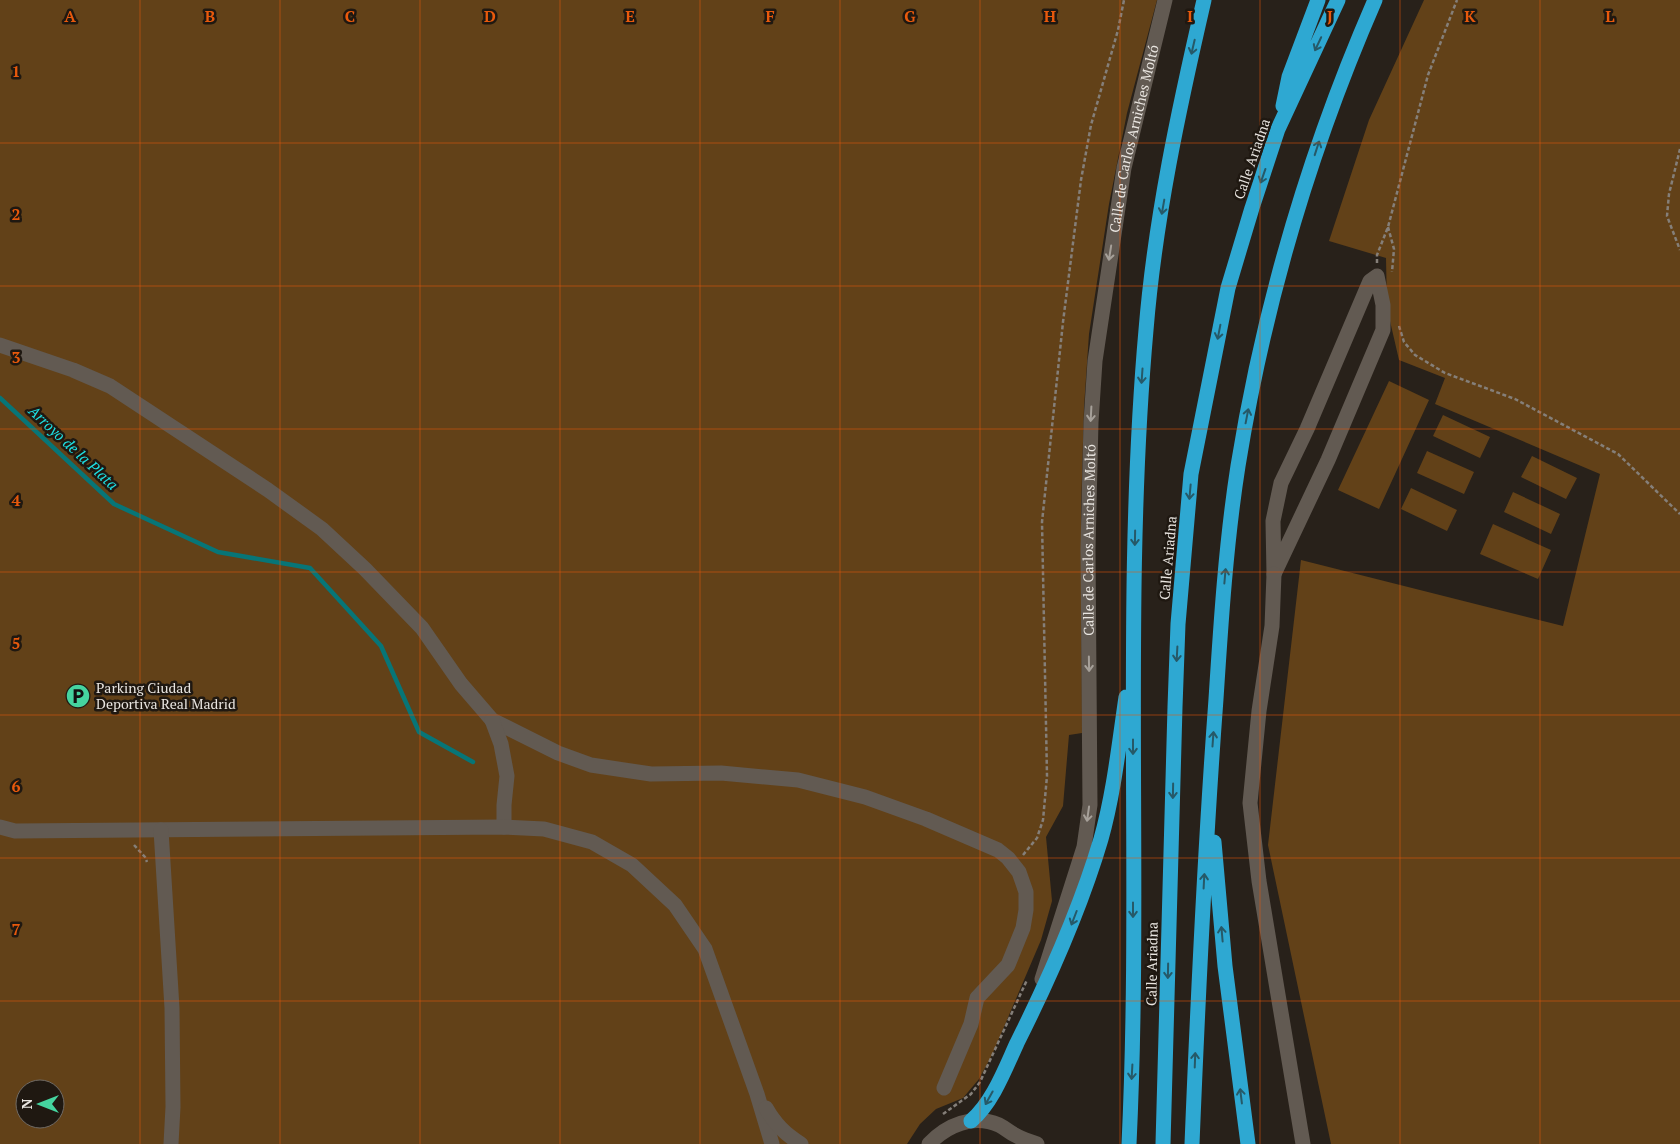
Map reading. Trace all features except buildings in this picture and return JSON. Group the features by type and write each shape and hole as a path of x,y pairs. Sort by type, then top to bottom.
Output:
{"highway":[{"path":"1129,1144 1133,1055 1133,646 1138,442 1146,328 1157,238 1184,88 1204,0"},
{"path":"1278,129 1289,77 1318,0"},
{"name":"Calle Ariadna","path":"1163,1144 1178,624 1191,474 1228,288 1252,208 1278,129 1338,0"},
{"path":"1192,1144 1209,787 1229,530 1238,464 1259,356 1282,261 1317,148 1341,81 1374,3"},
{"path":"971,1121 987,1103 1003,1072 1047,985 1075,916 1101,838 1113,782 1133,646"},
{"path":"1209,787 1225,966 1248,1144"}],"street":[{"name":"Calle de Carlos Arniches Moltó","path":"1003,1072 1040,986 1084,847 1090,805 1091,765 1088,549 1094,360 1124,168 1166,0"},
{"path":"1274,574 1328,460 1383,330 1384,305 1377,276 1370,281 1307,428 1281,483 1273,521 1274,574 1272,626 1259,711 1250,803 1259,881 1303,1144"},
{"path":"0,345 73,370 110,386 268,490 322,529 365,569 422,628 461,684 492,720 501,744 507,776 504,827"},
{"path":"492,720 558,753 591,765 651,774 722,773 798,780 865,797 998,850 1008,858 1019,872 1026,892 1023,928 1008,965 977,998 971,1024 944,1088"},
{"path":"0,826 15,831 504,827 544,829 592,842 632,865 675,905 705,949 757,1094 769,1141"},
{"path":"161,830 172,1008 173,1107 170,1144"},
{"path":"0,837 15,831"},
{"path":"757,1094 776,1124 796,1142"},
{"path":"929,1144 937,1135 948,1128 971,1121 988,1122 998,1125 1018,1140 1037,1144"}],"path":[{"path":"1015,866 1037,838 1043,820 1047,776 1042,522 1081,180 1091,125 1118,30 1124,0"},
{"path":"1377,276 1377,255 1388,226 1428,74 1457,0"},
{"path":"1680,149 1669,194 1667,216 1680,250"},
{"path":"1388,226 1394,249 1392,277"},
{"path":"1398,325 1404,342 1415,355 1445,373 1515,399 1618,454 1680,514"},
{"path":"131,843 137,846 149,867 162,865"}],"shaded area":[{"path":"0,0 1157,0 1127,113 1109,204 1089,334 1084,407 1081,511 1082,733 1069,735 1063,806 1046,837 1052,901 1041,940 992,1055 979,1079 963,1098 936,1109 920,1124 907,1144 0,1144"},
{"path":"1424,0 1680,0 1680,1144 1331,1144 1268,845 1301,560 1563,626 1600,474 1435,404 1445,378 1399,360 1387,308 1386,258 1329,241 1369,120"},
{"path":"1389,381 1429,400 1379,509 1338,490"},
{"path":"1443,415 1490,437 1480,458 1433,436"},
{"path":"1427,451 1474,472 1464,494 1417,473"},
{"path":"1532,456 1577,478 1566,499 1521,477"},
{"path":"1411,488 1457,510 1447,531 1401,509"},
{"path":"1513,492 1560,514 1551,534 1504,512"},
{"path":"1493,524 1551,550 1538,579 1480,554"}],"waterway":[{"name":"Arroyo de la Plata","path":"0,398 114,504 218,552 310,568 381,646 419,732 473,762"}],"place":[{"name":"Parking Ciudad Deportiva Real Madrid","path":"78,696"}]}
